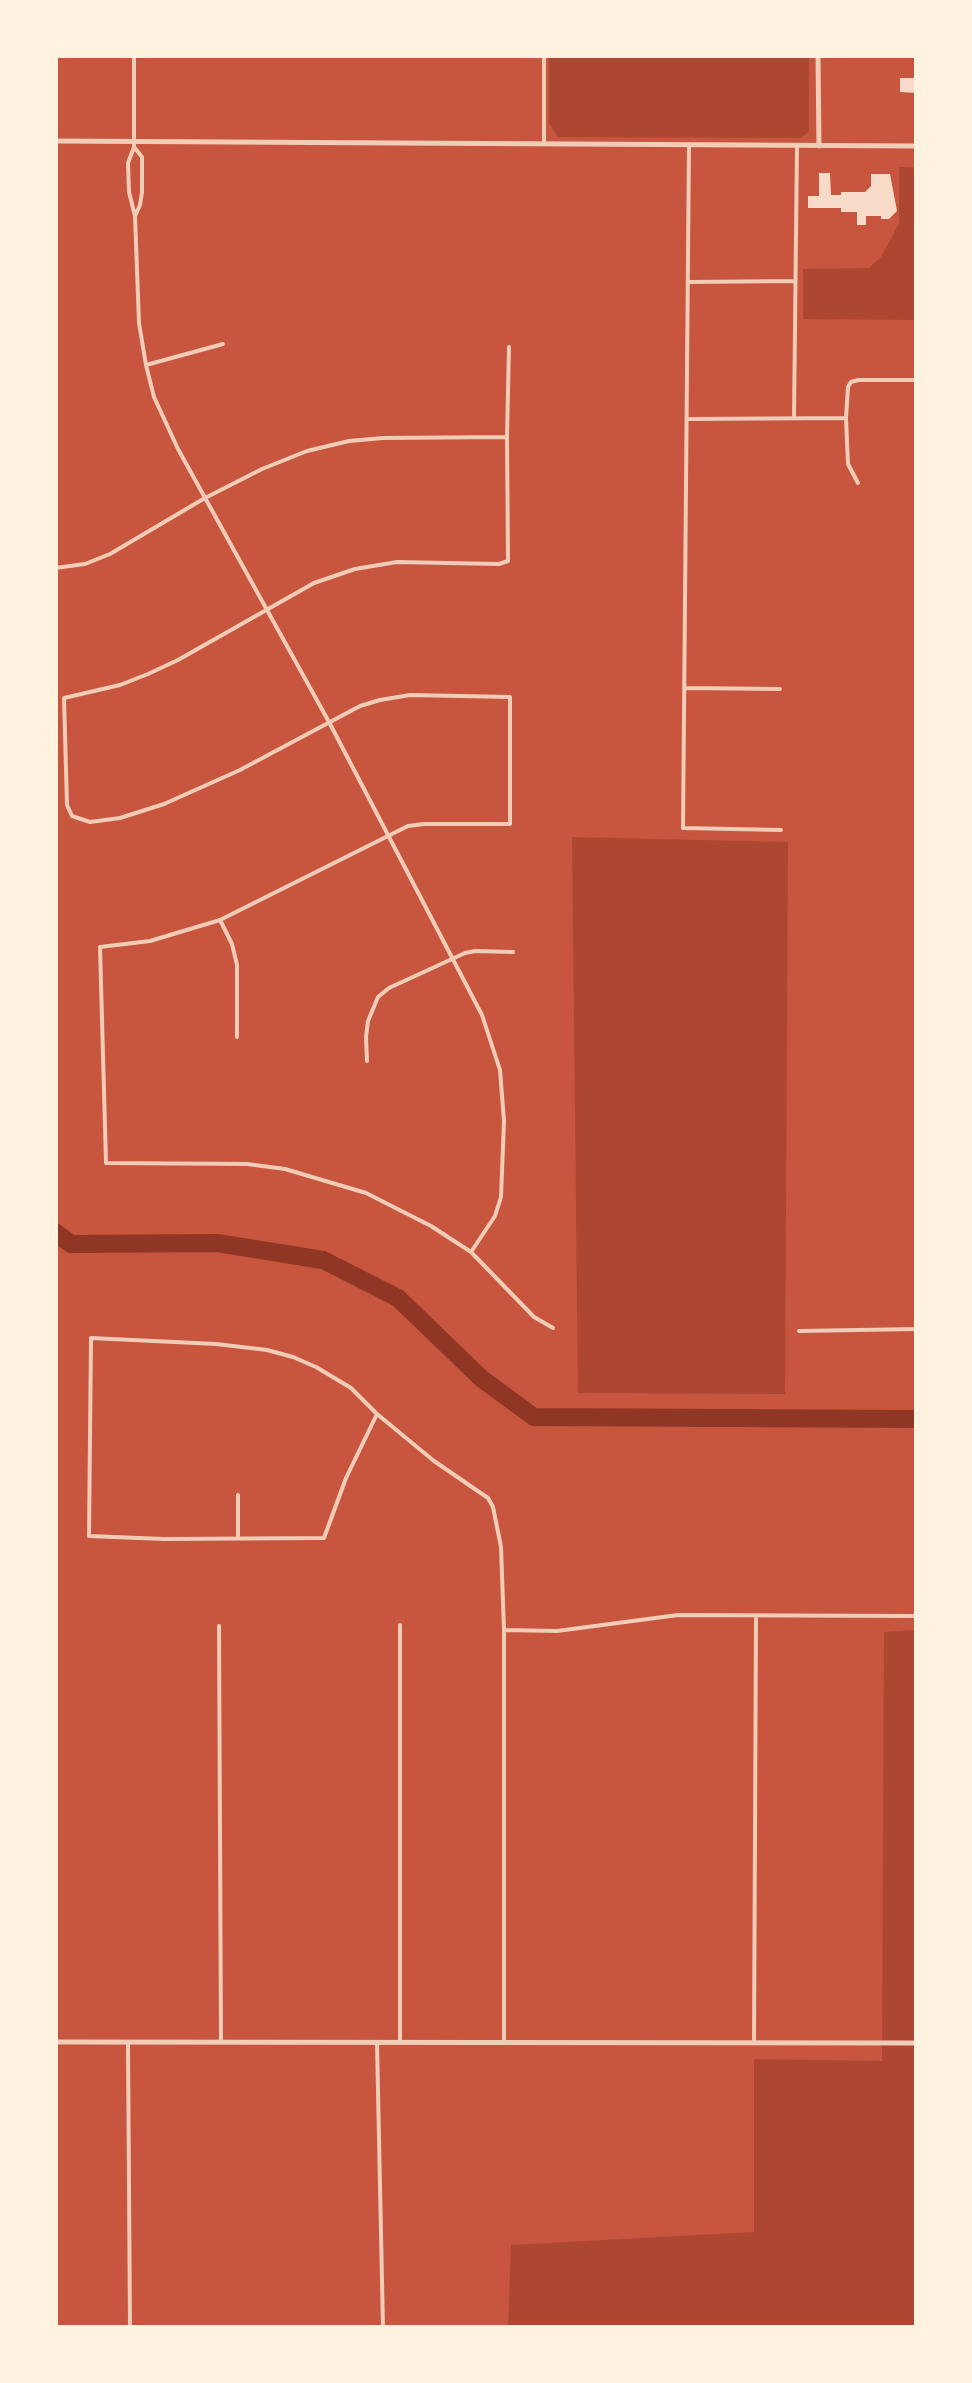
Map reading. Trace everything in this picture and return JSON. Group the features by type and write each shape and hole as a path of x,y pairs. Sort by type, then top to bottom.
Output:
{"street":[{"path":"134,55 134,144 128,163 129,192 135,216 138,323 154,397 168,430 329,722 482,1016 500,1070 504,1121 501,1197 495,1216 470,1252"},
{"path":"544,55 544,144"},
{"path":"818,55 819,146"},
{"path":"55,141 917,146"},
{"path":"134,144 142,157 140,205 135,216"},
{"path":"689,144 683,828 782,830"},
{"path":"794,418 797,145"},
{"path":"688,282 796,281"},
{"path":"146,365 223,344"},
{"path":"509,347 508,561 376,564 314,583 148,674 64,698 67,805 72,816 90,822 120,818 164,804 199,790 360,706 394,697 510,697 510,824 408,826 220,920 150,941 100,947 106,1163 219,1163 285,1169 335,1182 382,1200 470,1252 534,1317 553,1328"},
{"path":"858,483 848,464 848,387 858,380 917,380"},
{"path":"686,419 846,418"},
{"path":"55,568 85,564 110,554 205,498 307,451 383,438 507,437"},
{"path":"684,688 780,689"},
{"path":"220,920 237,965 237,1036"},
{"path":"367,1061 368,1021 378,997 389,988 475,951 513,952"},
{"path":"798,1331 917,1330"},
{"path":"377,1414 346,1478 324,1538 164,1540 89,1536 91,1338 216,1344 280,1354 316,1367 351,1388 434,1460 488,1498 501,1547 504,1630 504,2043"},
{"path":"238,1494 238,1539"},
{"path":"504,1630 557,1631 678,1615 917,1616"},
{"path":"754,2043 756,1617"},
{"path":"400,1624 400,2042"},
{"path":"219,1626 221,2042"},
{"path":"55,2042 917,2044"},
{"path":"128,2042 130,2328"},
{"path":"377,2042 383,2328"}],"shaded area":[{"path":"549,55 809,55 809,132 800,138 558,137 549,123"},
{"path":"899,167 917,167 917,320 803,319 803,269 869,268 881,257 899,224"},
{"path":"572,837 788,842 785,1394 578,1393"},
{"path":"917,1630 917,2328 508,2328 511,2245 754,2232 754,2059 882,2061 884,1632"}],"building":[{"path":"900,78 917,78 917,93 900,92"},
{"path":"819,173 830,173 831,195 865,192 871,186 871,174 890,174 897,211 889,219 866,216 866,225 857,225 857,212 808,208 808,196 819,196"}],"waterway":[{"path":"55,1232 71,1244 217,1243 323,1260 398,1298 482,1379 534,1417 917,1419"}]}
